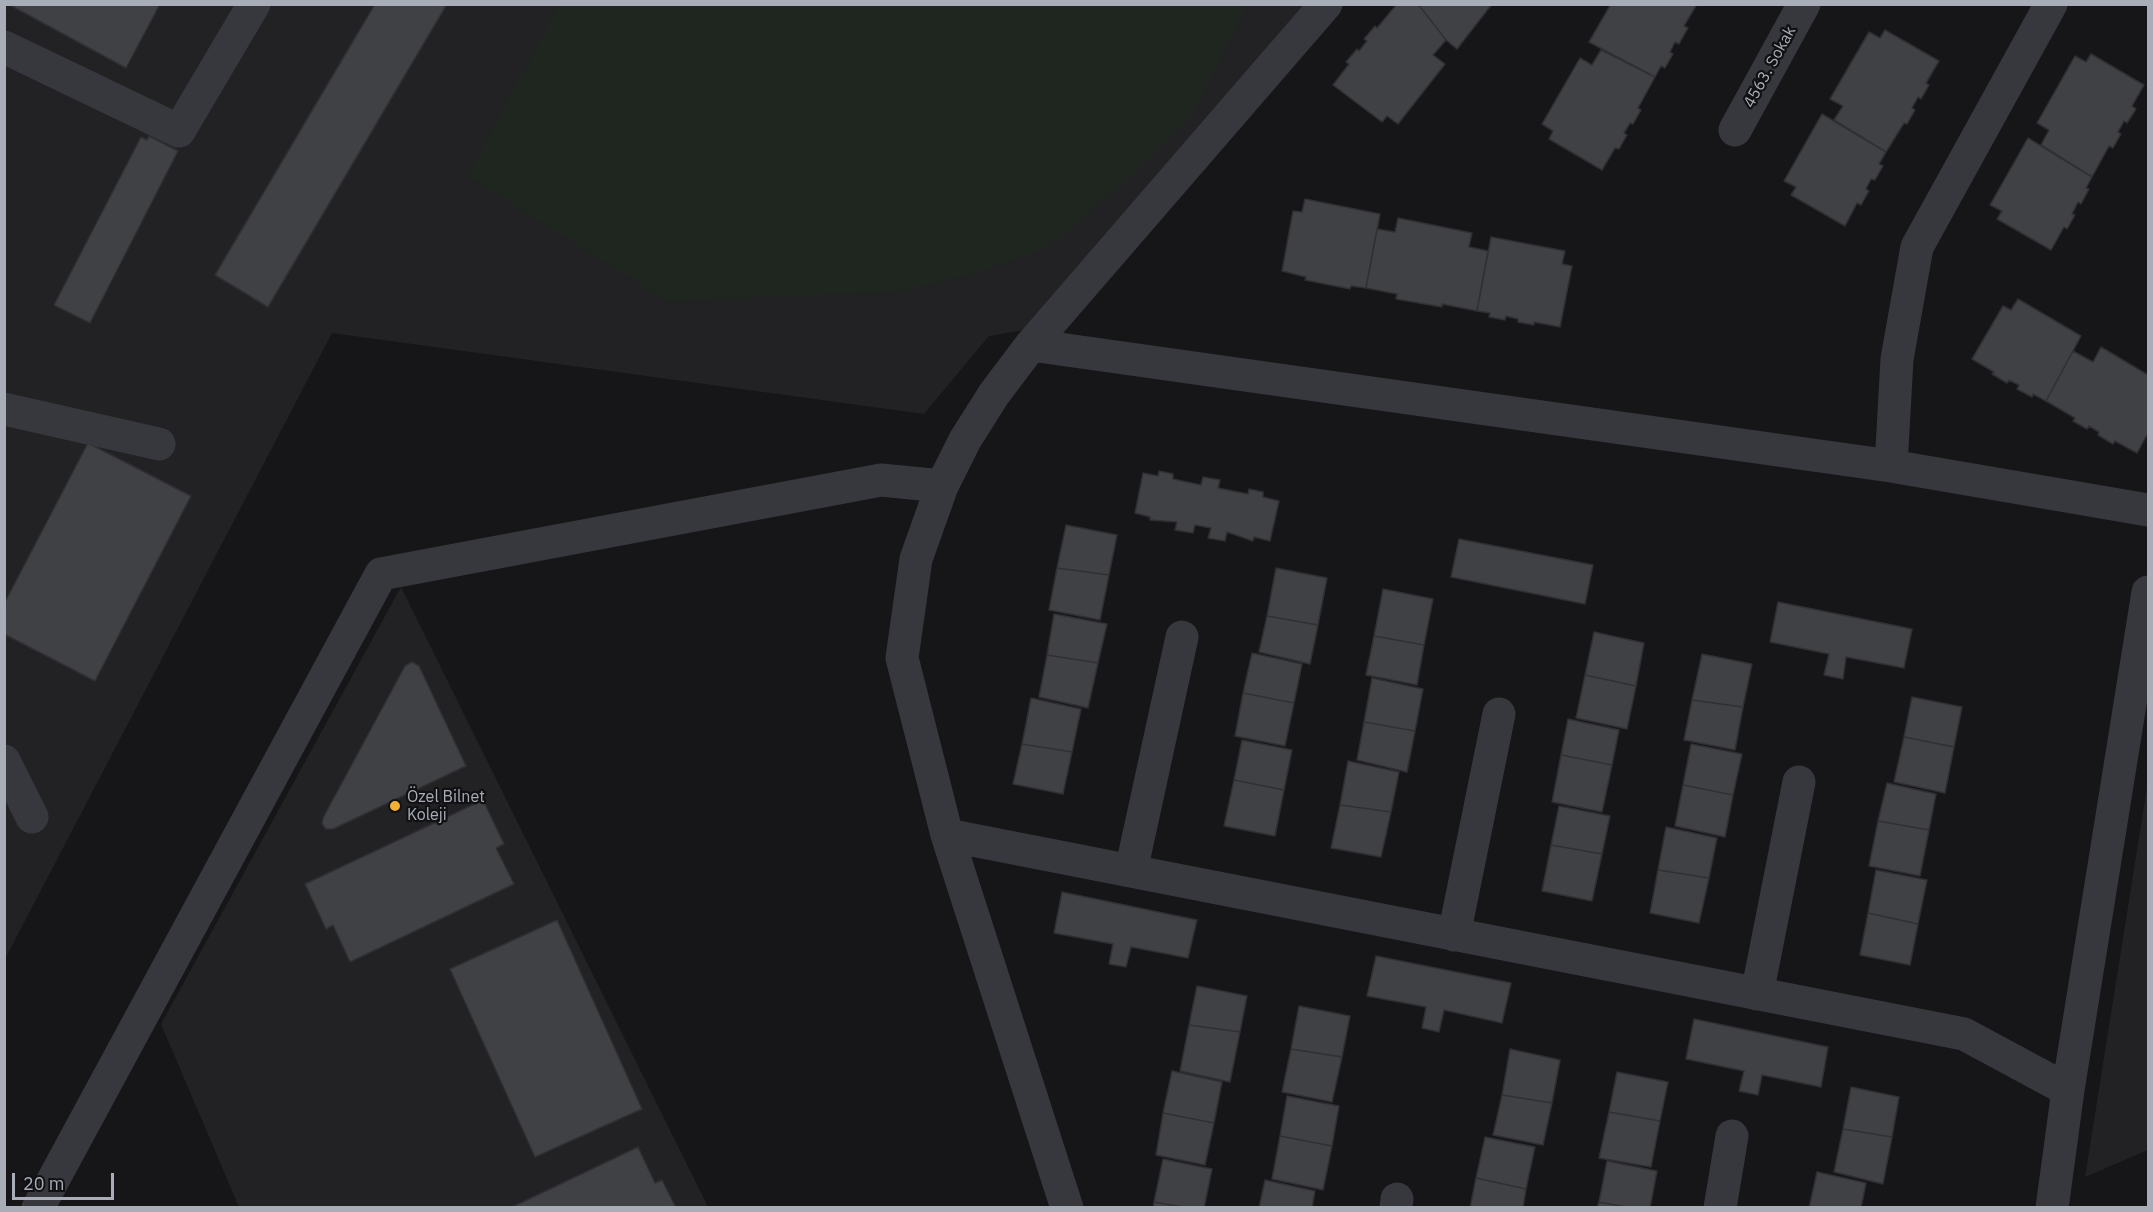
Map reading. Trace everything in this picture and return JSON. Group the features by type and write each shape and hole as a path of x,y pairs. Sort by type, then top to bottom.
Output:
{"street":[{"path":"4,47 179,131 254,4"},
{"path":"1067,1208 947,835 902,658 916,559 942,486 964,441 994,394 1031,345 1326,4"},
{"name":"4563. Sokak","path":"1735,130 1804,4"},
{"path":"1891,466 1897,358 1917,248 2039,9"},
{"path":"1031,345 1891,466 2148,510"},
{"path":"4,409 159,444"},
{"path":"38,1208 381,574 881,480 942,486"},
{"path":"2052,1208 2068,1090 2148,592"},
{"path":"1131,871 1182,638"},
{"path":"1454,935 1499,714"},
{"path":"4,761 32,817 4,804"},
{"path":"1757,994 1798,782"},
{"path":"947,835 1964,1034 2068,1090"},
{"path":"1720,1208 1732,1136"}],"shaded area":[{"path":"5,5 1314,5 1024,330 989,336 924,414 332,333 5,959"},
{"path":"559,5 1247,5 1190,118 1112,193 1049,247 980,272 900,291 666,301 468,176"},
{"name":"Özel Bilnet Koleji","path":"401,587 708,1207 239,1207 161,1024"},
{"path":"2148,781 2148,1150 2085,1177"}],"building":[{"path":"8,4 160,4 126,68"},
{"path":"375,4 447,4 268,307 215,275"},
{"path":"1397,4 1418,4 1446,40 1433,55 1445,64 1398,124 1387,116 1382,122 1333,85 1349,64 1346,62 1367,41 1364,39 1375,26 1377,28"},
{"path":"1418,4 1492,4 1457,49 1446,40"},
{"path":"1611,4 1697,4 1684,26 1688,28 1679,44 1675,42 1670,52 1673,54 1665,68 1661,66 1655,77 1589,42"},
{"path":"1885,30 1939,61 1926,83 1929,85 1921,99 1918,97 1912,108 1915,110 1907,124 1904,123 1886,152 1834,120 1843,106 1830,99 1869,32 1880,38"},
{"path":"1601,50 1655,77 1638,108 1641,110 1633,124 1630,123 1624,133 1627,135 1619,149 1615,148 1602,170 1549,139 1553,131 1542,124 1580,58 1592,65"},
{"path":"2091,54 2144,85 2132,106 2136,109 2127,123 2124,121 2118,132 2121,134 2113,148 2109,146 2092,177 2041,145 2049,130 2037,123 2075,56 2086,62"},
{"path":"1822,114 1886,152 1879,164 1883,166 1875,180 1871,179 1866,189 1869,191 1861,205 1857,203 1845,226 1791,195 1796,187 1784,181"},
{"path":"149,136 178,151 90,323 54,305 141,137 147,140"},
{"path":"2028,138 2092,177 2081,204 2078,202 2072,214 2075,215 2067,229 2064,227 2051,250 1997,219 2002,211 1990,205"},
{"path":"1305,199 1380,214 1366,288 1351,286 1350,289 1305,280 1306,277 1282,271 1293,211 1302,212"},
{"path":"1398,218 1472,233 1469,247 1488,251 1477,311 1396,299 1397,294 1366,288 1377,229 1395,232"},
{"path":"1491,237 1565,251 1562,264 1572,266 1560,327 1534,322 1534,325 1518,322 1518,319 1506,316 1505,320 1489,317 1490,313 1477,311"},
{"path":"2018,299 2081,336 2046,401 2017,389 2019,385 2009,380 2007,383 1972,359 2003,306 2011,310"},
{"path":"2101,347 2148,375 2148,433 2137,453 2115,441 2113,444 2098,435 2099,432 2089,426 2087,429 2073,421 2075,418 2046,401 2073,351 2093,362"},
{"path":"88,443 191,496 95,681 4,634 4,604"},
{"path":"1159,471 1173,474 1173,479 1201,485 1203,477 1220,480 1218,488 1248,494 1249,489 1263,492 1263,497 1279,501 1270,541 1254,537 1253,541 1227,532 1225,541 1208,538 1211,528 1195,525 1193,533 1175,530 1177,522 1150,520 1150,517 1135,513 1143,473 1158,476"},
{"path":"1066,525 1117,535 1109,575 1057,568"},
{"path":"1459,539 1593,565 1585,604 1451,577"},
{"path":"1057,568 1109,575 1100,620 1049,610"},
{"path":"1276,568 1327,578 1318,625 1267,616"},
{"path":"1383,589 1433,599 1424,645 1374,636"},
{"path":"1778,602 1912,629 1904,668 1846,657 1843,679 1824,675 1829,654 1770,642"},
{"path":"1054,614 1107,624 1098,663 1047,655"},
{"path":"1267,616 1318,625 1310,664 1259,652"},
{"path":"1594,632 1644,643 1636,686 1585,675"},
{"path":"1374,636 1424,645 1417,685 1366,675"},
{"path":"1252,653 1302,664 1294,703 1243,693"},
{"path":"1702,654 1752,664 1743,707 1692,700"},
{"path":"1047,655 1098,663 1088,708 1039,697"},
{"path":"412,662 419,666 466,766 333,829 326,829 322,824 323,818 405,666"},
{"path":"1585,675 1636,686 1627,729 1576,718"},
{"path":"1372,678 1423,689 1415,731 1364,722"},
{"path":"1243,693 1294,703 1285,746 1235,736"},
{"path":"1912,697 1962,707 1954,747 1904,737"},
{"path":"1031,698 1081,709 1072,752 1022,744"},
{"path":"1692,700 1743,707 1735,750 1684,740"},
{"path":"1568,719 1619,730 1612,765 1561,755"},
{"path":"1364,722 1415,731 1407,772 1357,760"},
{"path":"1904,737 1954,747 1945,793 1894,782"},
{"path":"1242,740 1292,750 1284,790 1234,780"},
{"path":"1022,744 1072,752 1063,794 1013,784"},
{"path":"1691,744 1742,754 1733,795 1683,785"},
{"path":"1561,755 1612,765 1602,812 1552,802"},
{"path":"1348,761 1399,772 1391,812 1340,805"},
{"path":"1234,780 1284,790 1275,836 1224,826"},
{"path":"1887,783 1936,794 1929,830 1878,821"},
{"path":"1683,785 1733,795 1725,837 1675,826"},
{"path":"483,800 504,844 496,848 514,884 350,962 333,925 326,929 305,884"},
{"path":"1340,805 1391,812 1381,857 1331,848"},
{"path":"1559,806 1610,816 1602,854 1551,845"},
{"path":"1878,821 1929,830 1920,876 1869,866"},
{"path":"1666,827 1717,838 1709,878 1658,870"},
{"path":"1551,845 1602,854 1592,901 1542,891"},
{"path":"1658,870 1709,878 1699,923 1650,913"},
{"path":"1876,870 1927,880 1918,924 1868,913"},
{"path":"1062,892 1197,920 1188,958 1131,947 1126,967 1109,964 1113,944 1054,933"},
{"path":"1868,913 1918,924 1910,965 1860,955"},
{"path":"557,920 642,1109 535,1157 450,969"},
{"path":"1376,956 1511,983 1502,1023 1444,1010 1439,1032 1422,1028 1426,1007 1367,996"},
{"path":"1197,986 1247,996 1240,1032 1189,1025"},
{"path":"1299,1006 1350,1016 1342,1057 1291,1049"},
{"path":"1694,1019 1828,1047 1821,1087 1762,1075 1758,1095 1739,1091 1744,1071 1686,1059"},
{"path":"1189,1025 1240,1032 1230,1082 1180,1071"},
{"path":"1291,1049 1342,1057 1332,1102 1282,1092"},
{"path":"1510,1049 1560,1060 1552,1103 1502,1095"},
{"path":"1172,1071 1222,1082 1214,1123 1163,1113"},
{"path":"1617,1072 1668,1082 1660,1121 1609,1112"},
{"path":"1851,1087 1899,1097 1892,1137 1843,1129"},
{"path":"1502,1095 1552,1103 1543,1145 1493,1135"},
{"path":"1287,1096 1339,1106 1332,1146 1280,1136"},
{"path":"1609,1112 1660,1121 1651,1167 1599,1158"},
{"path":"1163,1113 1214,1123 1205,1165 1156,1155"},
{"path":"1843,1129 1892,1137 1883,1184 1834,1172"},
{"path":"1280,1136 1332,1146 1323,1190 1272,1179"},
{"path":"1485,1137 1535,1147 1526,1189 1476,1178"},
{"path":"638,1147 655,1183 662,1180 676,1208 510,1208"},
{"path":"1163,1159 1212,1169 1204,1208 1188,1208 1154,1202"},
{"path":"1607,1161 1657,1171 1650,1208 1631,1208 1599,1202"},
{"path":"1817,1172 1866,1183 1861,1208 1809,1208"},
{"path":"1476,1178 1526,1189 1523,1208 1470,1208"},
{"path":"1265,1180 1315,1191 1312,1208 1259,1208"},
{"path":"1154,1202 1188,1208 1153,1208"},
{"path":"1599,1202 1631,1208 1597,1208"}],"place":[{"name":"Özel Bilnet Koleji","path":"395,806"}]}
